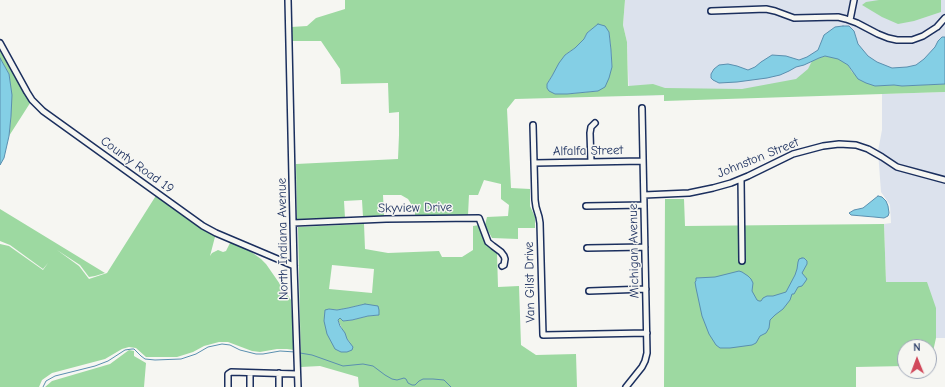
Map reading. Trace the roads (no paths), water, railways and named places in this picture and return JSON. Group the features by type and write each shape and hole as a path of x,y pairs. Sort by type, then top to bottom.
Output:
{"street":[{"name":"North Indiana Avenue","path":"288,0 298,387"},
{"path":"850,20 854,0"},
{"path":"711,11 766,9 794,18 838,18 850,20 888,38 897,40 918,38 928,34 945,18"},
{"name":"County Road 19","path":"0,43 32,100 43,111 186,215 210,230 294,266"},
{"name":"Michigan Avenue","path":"626,387 642,367 647,352 642,108"},
{"path":"591,162 590,132 595,123"},
{"name":"Van Gilst Drive","path":"533,124 534,200 540,217 543,335 647,333"},
{"name":"Johnston Street","path":"644,195 694,192 719,186 741,179 793,154 823,146 839,144 852,145 868,149 897,167 945,180"},
{"name":"Alfalfa Street","path":"534,163 643,160"},
{"path":"741,179 742,261"},
{"path":"586,206 644,204"},
{"name":"Skyview Drive","path":"293,223 386,219 479,218 488,242 504,256 504,265 502,266"},
{"path":"587,248 645,246"},
{"path":"589,291 646,290"},
{"path":"228,387 229,373 297,374"},
{"path":"250,373 250,387"},
{"path":"279,374 279,387"}],"water":[{"path":"598,24 605,26 609,32 611,50 612,67 605,87 598,91 567,94 555,94 549,91 547,84 559,63 565,55 584,39 587,33"},
{"path":"849,26 854,31 858,44 868,56 877,62 892,68 916,65 924,59 942,37 945,37 945,84 875,86 858,79 848,65 838,59 825,56 780,75 767,78 719,83 711,78 711,74 714,69 719,65 728,64 748,70 772,55 786,56 799,60 807,57 818,50 824,35 835,27"},
{"path":"0,58 9,74 12,95 9,136 4,158 0,165"},
{"path":"878,196 882,197 886,201 889,213 888,216 884,218 851,215 849,213 863,208"},
{"path":"802,258 807,261 802,273 807,279 802,286 798,287 794,294 792,294 790,300 783,309 770,320 769,328 766,333 760,336 756,343 752,345 720,348 716,345 709,334 702,316 695,282 696,278 715,277 739,271 742,272 751,279 753,283 752,291 757,300 761,301 767,296 773,296 786,292 795,275 799,259"},
{"path":"365,304 378,306 379,315 343,321 340,318 338,320 340,326 353,347 352,350 347,352 341,352 335,349 327,334 324,321 325,310 337,310"}],"waterway":[{"path":"43,387 46,381 55,376 95,366 108,361 125,350 132,349 134,349 145,359 155,360 181,359 196,354 208,347 222,344 230,345 240,350 256,354 280,351 295,352"},
{"path":"300,353 312,355 343,366 363,364 373,366 392,379 397,380 404,378 412,385 415,385 423,379 433,379 444,380 451,387"}]}
